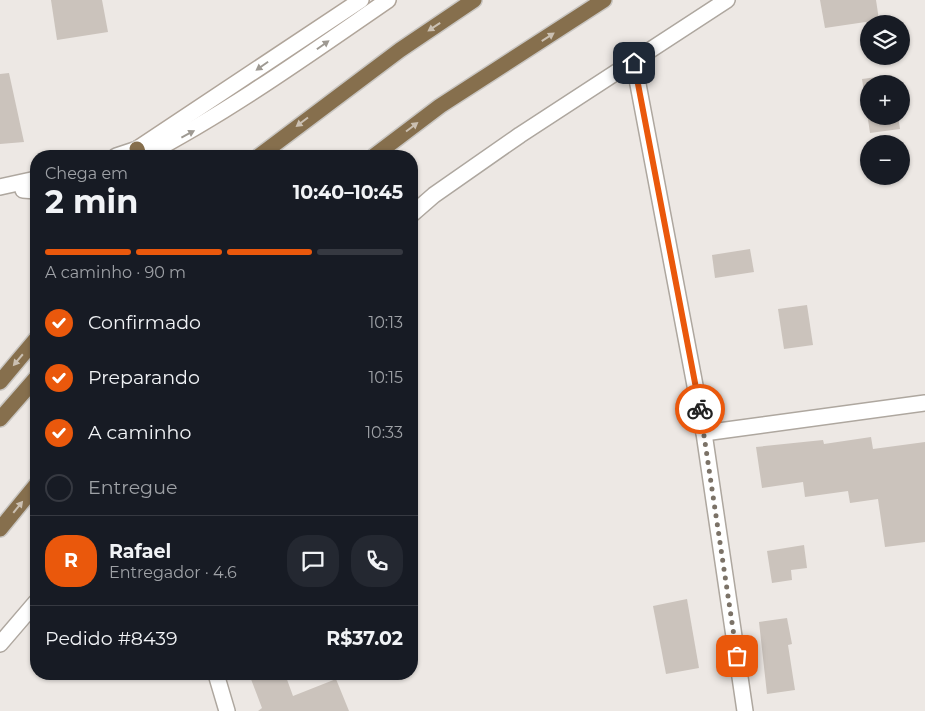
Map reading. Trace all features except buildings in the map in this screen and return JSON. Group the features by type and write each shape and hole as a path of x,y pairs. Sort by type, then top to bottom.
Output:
{"highway":[{"path":"267,150 400,50 474,0"},
{"path":"382,150 440,106 604,0"},
{"path":"0,382 30,346"},
{"path":"0,419 30,385"},
{"path":"0,529 30,492"}],"street":[{"path":"146,150 361,0"},
{"path":"149,150 194,130 250,96 388,0"},
{"path":"418,209 434,195 520,135 634,63 727,0"},
{"path":"634,63 704,433 745,711"},
{"path":"0,189 30,181"},
{"path":"0,189 30,189"},
{"path":"704,433 925,403"},
{"path":"0,644 30,609"},
{"path":"218,680 227,711"}],"way so far":[{"path":"700,409 737,656"}],"route":[{"path":"634,63 700,409"}]}
